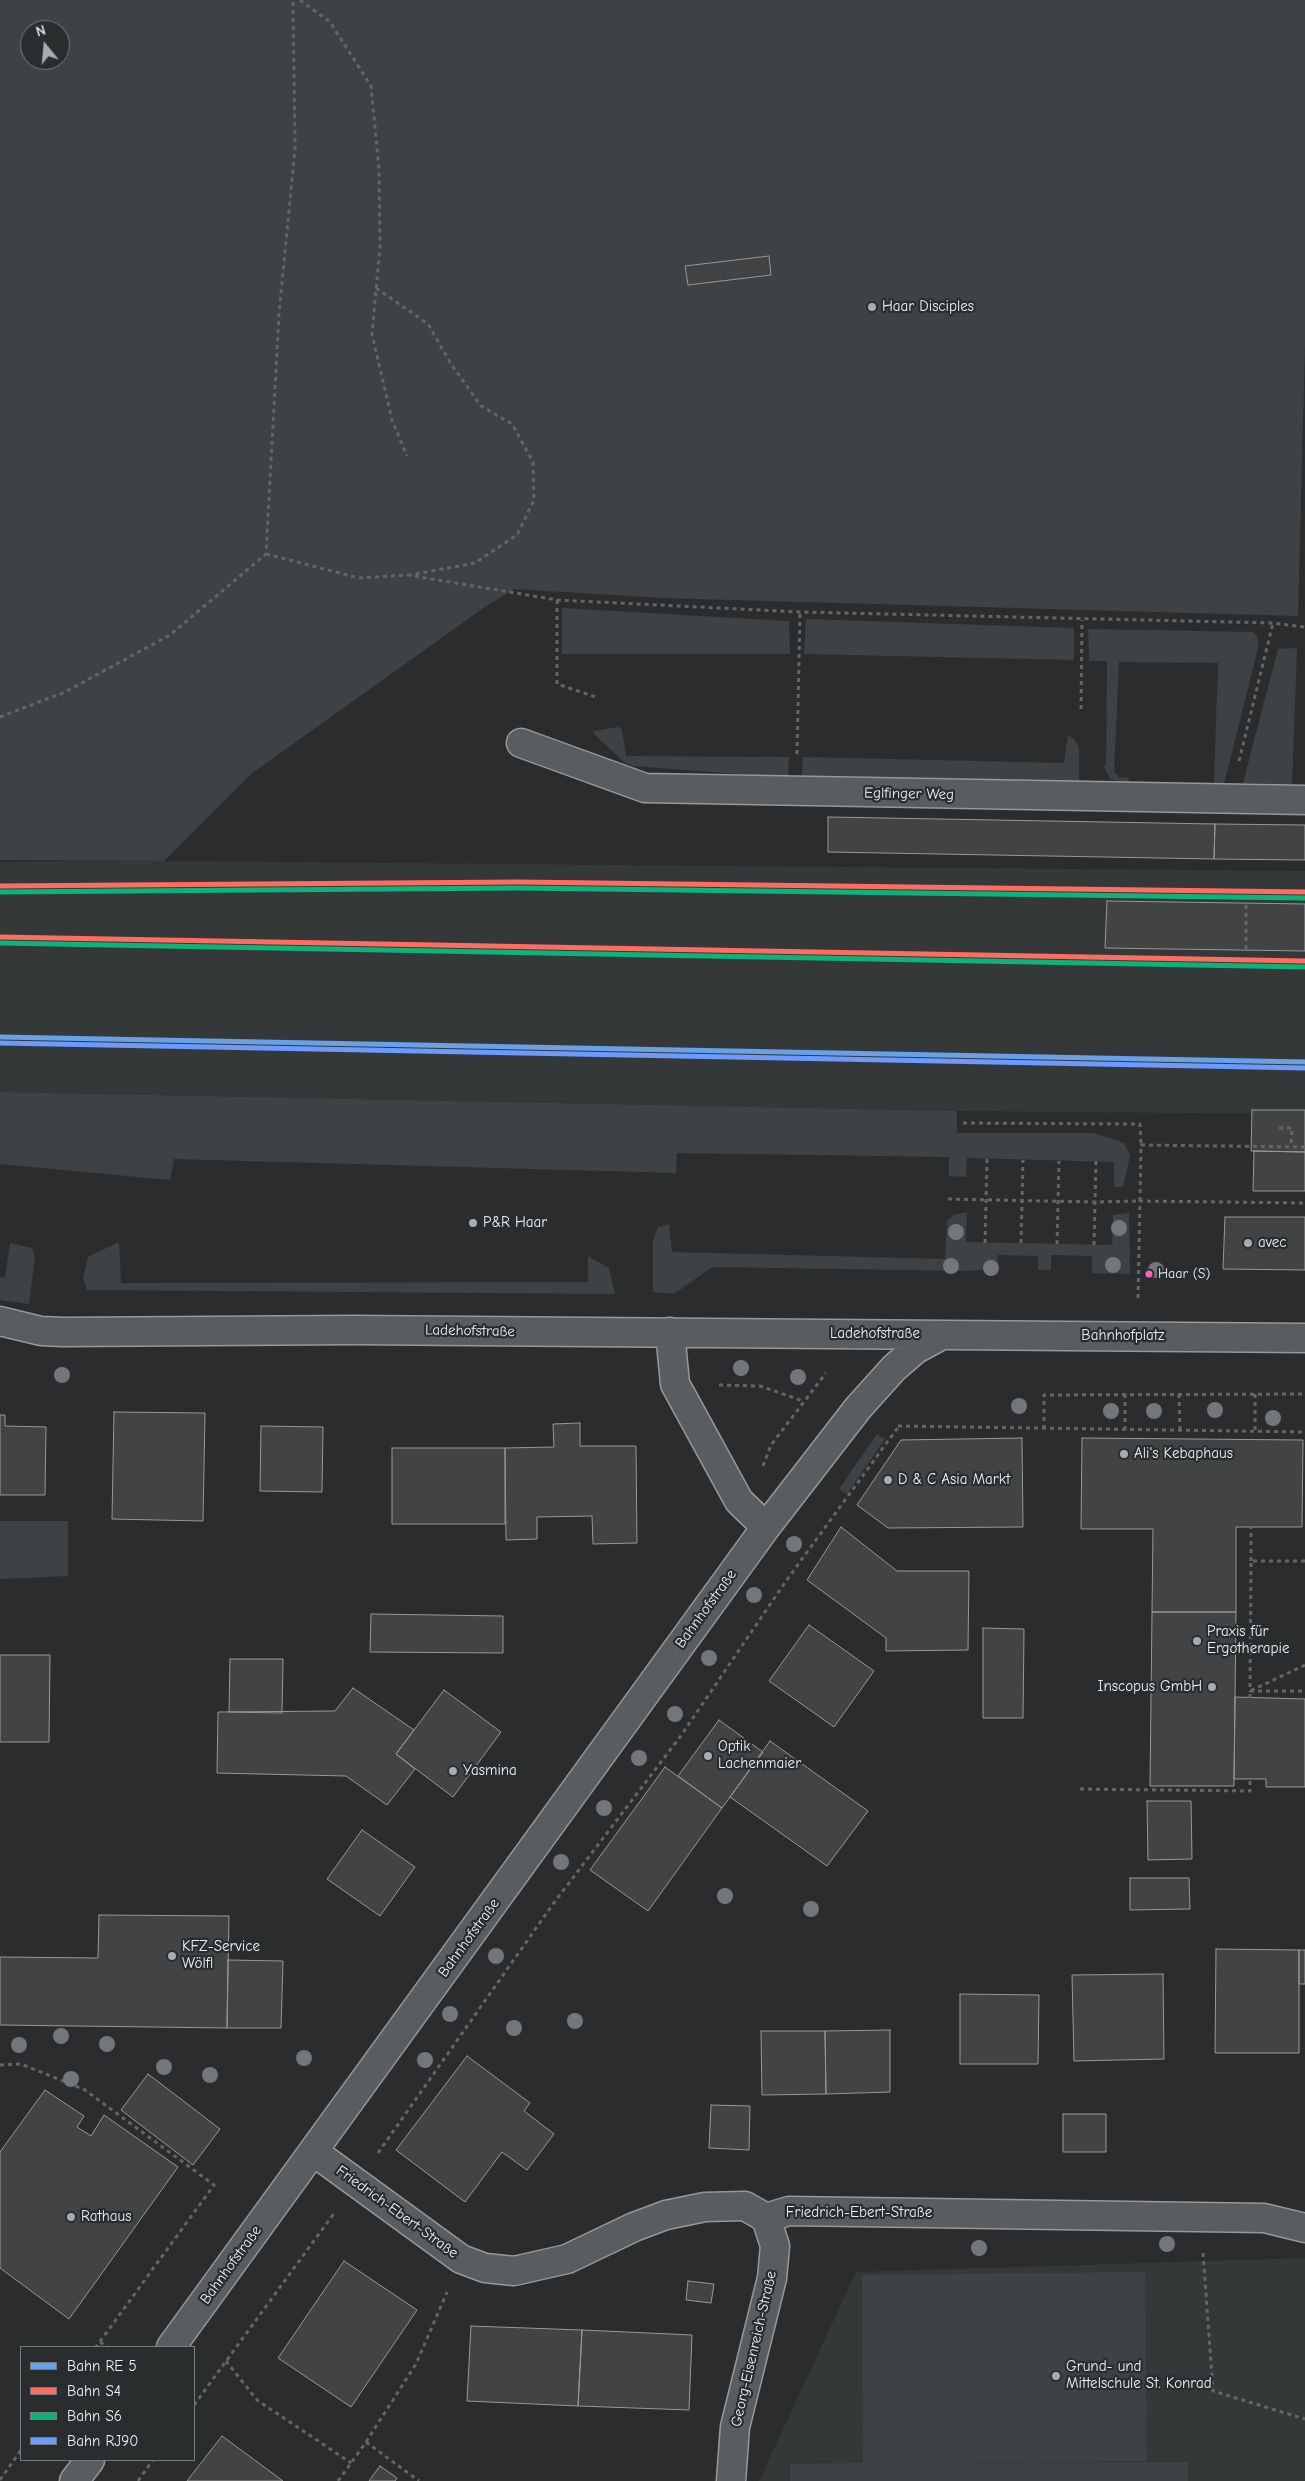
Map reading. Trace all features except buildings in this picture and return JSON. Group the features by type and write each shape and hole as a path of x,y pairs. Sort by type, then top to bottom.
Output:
{"street":[{"name":"Eglfinger Weg","path":"521,742 645,788 1305,800"},
{"name":"Ladehofstraße","path":"0,1321 42,1331 63,1332 353,1330 942,1335"},
{"path":"670,1332 675,1384 739,1501 766,1527"},
{"name":"Bahnhofplatz","path":"942,1335 1305,1338"},
{"name":"Bahnhofstraße","path":"172,2346 766,1527 858,1408 894,1368 916,1349 942,1335"},
{"name":"Friedrich-Ebert-Straße","path":"314,2152 461,2259 485,2268 514,2271 567,2259 634,2227 674,2214 705,2207 745,2206 766,2218 789,2211 1264,2218 1305,2228"},
{"name":"Georg-Eisenreich-Straße","path":"731,2481 736,2427 772,2278 775,2246 766,2218"},
{"path":"74,2481 89,2461"}],"path":[{"path":"0,717 65,692 170,635 266,554 279,314 295,148 293,0"},
{"path":"300,0 330,22 372,86 379,169 380,247 372,334 392,420 407,456"},
{"path":"266,554 359,578 408,575 475,563 517,535 534,500 533,462 512,424 480,406 451,364 428,324 376,288"},
{"path":"408,575 557,600 800,612 1273,623 1305,627"},
{"path":"557,600 557,684 596,697"},
{"path":"794,792 800,702 800,612"},
{"path":"1081,709 1082,620"},
{"path":"1229,799 1273,623"},
{"path":"1246,903 1246,949"},
{"path":"963,1123 1140,1124 1137,1336"},
{"path":"1279,1128 1292,1128 1291,1147"},
{"path":"1141,1145 1305,1147"},
{"path":"985,1242 987,1159"},
{"path":"1021,1243 1023,1160"},
{"path":"1057,1244 1060,1161"},
{"path":"1094,1245 1096,1161"},
{"path":"948,1199 1305,1203"},
{"path":"762,1469 770,1445 856,1334"},
{"path":"714,1385 760,1386 803,1401"},
{"path":"1125,1394 1125,1430"},
{"path":"1179,1394 1180,1431"},
{"path":"1255,1394 1255,1432"},
{"path":"1044,1429 1044,1395 1305,1394"},
{"path":"892,1426 1305,1432"},
{"path":"195,2404 357,2182 553,1904 680,1737 786,1581 900,1426"},
{"path":"1250,1698 1251,1527"},
{"path":"1251,1561 1305,1561"},
{"path":"1250,1691 1305,1666"},
{"path":"1250,1691 1305,1691"},
{"path":"1080,1789 1250,1791 1250,1779"},
{"path":"0,2064 21,2064 85,2090 214,2185 97,2346"},
{"path":"338,2481 366,2442 416,2364 461,2259"},
{"path":"1204,2270 1213,2391 1305,2419"},
{"path":"100,2342 105,2346"},
{"path":"226,2361 257,2400 351,2463"},
{"path":"366,2442 419,2481"},
{"path":"0,2480 20,2451"},
{"path":"138,2481 152,2461"}],"shaded area":[{"path":"0,0 1305,0 1305,345 1298,616 662,598 514,589 485,607 251,774 164,861 0,860"},
{"path":"562,608 789,621 790,654 562,654"},
{"path":"806,619 1074,628 1074,660 804,654"},
{"path":"1088,629 1253,632 1258,638 1258,648 1224,784 1214,784 1218,663 1119,662 1114,772 1120,778 1129,777 1128,783 1110,779 1103,765 1106,765 1107,661 1089,661"},
{"path":"1297,648 1292,784 1243,783 1278,649"},
{"path":"619,727 622,730 626,756 789,757 788,778 633,766 624,762 593,731"},
{"path":"1068,735 1075,740 1079,748 1079,782 802,777 803,757 1064,763"},
{"path":"164,861 1305,871 1305,1114 957,1111 0,1092 0,862"},
{"path":"0,1092 957,1111 957,1133 1094,1133 1124,1143 1130,1156 1123,1187 1114,1187 1114,1162 967,1158 966,1177 949,1176 949,1157 677,1153 676,1173 174,1159 170,1180 0,1164"},
{"path":"967,1212 966,1242 1112,1245 1113,1215 1129,1213 1130,1274 1092,1273 1092,1256 1051,1255 1051,1270 1038,1270 1038,1256 998,1255 997,1268 969,1271 712,1267 674,1294 653,1292 653,1240 658,1227 669,1224 672,1252 945,1259 947,1221 954,1215"},
{"path":"119,1242 121,1283 588,1282 588,1256 609,1268 615,1294 87,1290 83,1278 88,1257"},
{"path":"10,1243 32,1248 35,1257 29,1304 0,1300 0,1277 5,1278"},
{"path":"877,1434 885,1439 847,1494 839,1489"},
{"path":"0,1521 68,1521 68,1576 0,1579"},
{"name":"Grund- und Mittelschule St. Konrad","path":"1305,2258 1305,2481 759,2481 856,2272"},
{"path":"1145,2272 1147,2461 924,2463 1188,2462 1188,2481 790,2481 790,2464 863,2463 862,2275"}],"transit line":[{"path":"0,1037 1305,1062"}],"rail line":[{"name":"S4","path":"0,886 518,882 1305,892"},
{"name":"S6","path":"0,892 518,888 1305,898"},
{"name":"S4","path":"0,937 1305,961"},
{"name":"S6","path":"0,943 1305,967"},
{"name":"RJ90","path":"0,1043 1305,1068"}],"place":[{"name":"Haar Disciples","path":"872,307"},
{"name":"P&R Haar","path":"473,1223"},
{"name":"avec","path":"1248,1243"},
{"name":"Haar (S)","path":"1149,1274"},
{"name":"Ali's Kebaphaus","path":"1124,1454"},
{"name":"D & C Asia Markt","path":"888,1480"},
{"name":"Praxis für Ergotherapie","path":"1197,1641"},
{"name":"Inscopus GmbH","path":"1212,1687"},
{"name":"Optik Lachenmaier","path":"708,1756"},
{"name":"Yasmina","path":"453,1771"},
{"name":"KFZ-Service Wölfl","path":"172,1956"},
{"name":"Rathaus","path":"71,2217"},
{"name":"Grund- und Mittelschule St. Konrad","path":"1056,2376"}]}
